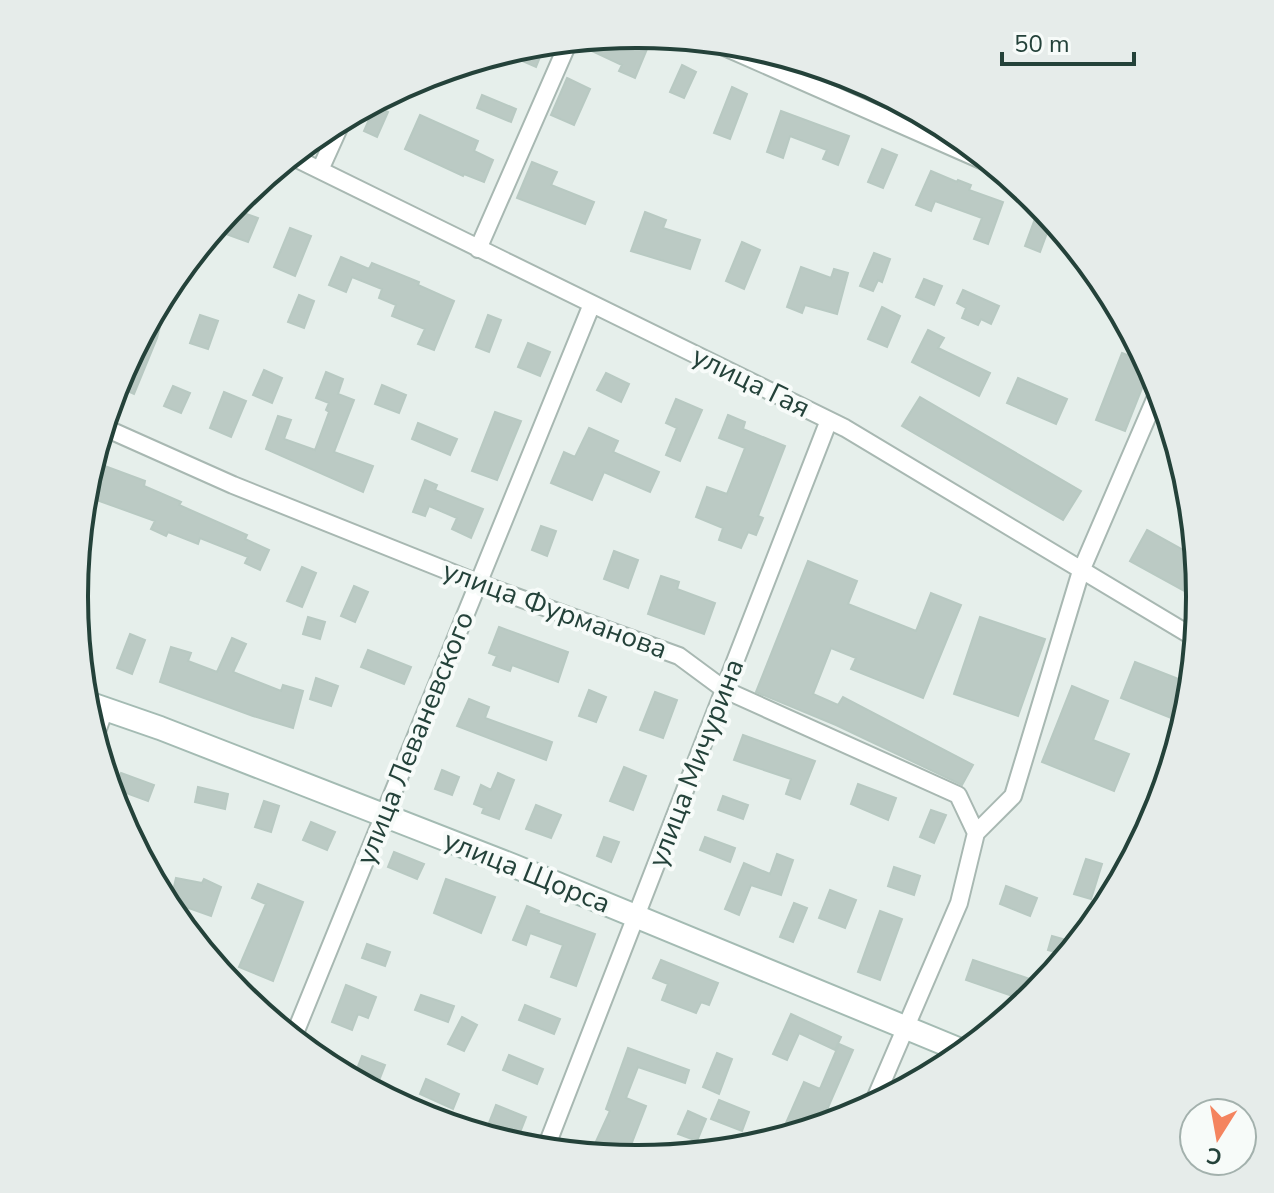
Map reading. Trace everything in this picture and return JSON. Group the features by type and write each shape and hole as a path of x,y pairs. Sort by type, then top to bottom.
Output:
{"main road":[{"name":"улица Щорса","path":"100,708 384,815 951,1046"}],"street":[{"path":"478,249 564,53"},
{"path":"808,75 944,141"},
{"path":"320,170 334,139"},
{"name":"улица Гая","path":"302,161 829,420 1184,632"},
{"name":"улица Леваневского","path":"297,1027 592,304"},
{"path":"879,1088 959,903 976,833 1013,796 1081,571 1151,408"},
{"name":"улица Мичурина","path":"550,1137 829,420"},
{"name":"улица Фурманова","path":"114,432 233,485 478,583 679,656 725,690 958,795 976,833"}],"building":[{"path":"647,49 635,78 619,71 622,65 590,50"},
{"path":"540,57 536,67 522,61"},
{"path":"682,65 696,72 684,98 670,92"},
{"path":"567,78 590,89 574,125 551,115"},
{"path":"732,87 747,94 730,139 714,133"},
{"path":"482,95 516,109 511,122 477,108"},
{"path":"384,110 388,112 377,137 364,131 370,117"},
{"path":"781,111 849,136 838,165 823,159 827,150 790,136 783,158 767,152"},
{"path":"420,115 478,141 474,151 493,160 484,182 463,176 405,149"},
{"path":"882,149 897,155 883,188 868,182"},
{"path":"532,162 557,172 551,185 594,202 585,224 517,198"},
{"path":"931,171 971,185 969,190 1003,202 988,244 974,239 982,218 935,201 931,211 916,205"},
{"path":"645,212 666,220 663,228 700,240 690,269 631,251"},
{"path":"245,213 258,218 248,242 226,234"},
{"path":"1035,220 1047,233 1040,252 1025,246"},
{"path":"290,228 311,236 295,276 274,267"},
{"path":"742,242 760,250 744,289 726,281"},
{"path":"874,253 890,259 882,282 878,280 873,291 860,286"},
{"path":"341,257 369,269 372,263 419,282 418,285 454,301 434,350 418,344 425,329 392,316 396,305 379,298 382,289 352,277 346,292 329,285"},
{"path":"801,267 831,278 834,269 848,273 837,314 805,305 802,313 787,307"},
{"path":"924,279 942,286 934,305 916,297"},
{"path":"963,290 999,306 991,324 981,319 978,325 962,318 966,308 957,303"},
{"path":"299,295 314,301 304,328 288,322"},
{"path":"882,307 900,316 887,347 868,339"},
{"path":"200,315 218,321 208,349 190,343"},
{"path":"488,315 501,320 489,352 476,347"},
{"path":"160,325 157,338 134,394 128,391 130,387"},
{"path":"928,330 944,338 938,348 990,373 979,396 912,362"},
{"path":"528,343 550,352 540,376 518,367"},
{"path":"1122,353 1130,356 1143,385 1125,431 1096,420"},
{"path":"264,370 282,378 272,403 253,395"},
{"path":"326,372 343,379 338,394 354,400 334,452 373,466 363,492 266,449 278,416 291,420 284,439 315,450 329,412 326,410 329,403 316,398"},
{"path":"606,373 629,384 621,402 597,390"},
{"path":"1018,378 1067,399 1056,424 1007,403"},
{"path":"382,385 406,395 399,413 375,404"},
{"path":"173,386 190,393 181,413 164,406"},
{"path":"224,392 246,401 231,437 210,428"},
{"path":"920,397 1081,491 1063,520 902,426"},
{"path":"676,399 702,410 680,461 666,455 677,428 666,423"},
{"path":"495,412 521,421 497,480 472,471"},
{"path":"728,415 745,422 743,429 785,446 758,516 763,518 756,535 748,532 741,548 719,540 723,528 696,517 707,487 727,494 745,448 719,438"},
{"path":"418,423 457,439 450,455 412,439"},
{"path":"589,428 618,441 613,452 659,472 650,492 604,472 592,500 551,483 564,452 575,457"},
{"path":"104,466 145,481 144,486 247,535 245,539 269,550 260,570 245,563 248,557 200,538 198,544 151,529 155,521 97,500"},
{"path":"425,480 437,485 435,490 483,509 471,538 452,529 457,518 429,506 425,516 413,512"},
{"path":"541,526 556,531 547,556 532,550"},
{"path":"1147,530 1183,550 1186,592 1130,561"},
{"path":"614,551 638,560 628,588 604,579"},
{"path":"808,561 857,581 848,604 916,631 931,593 961,605 923,698 851,669 856,658 831,648 813,694 838,705 843,697 973,765 962,785 836,725 756,692"},
{"path":"302,567 316,573 302,607 287,601"},
{"path":"661,576 679,582 677,589 715,603 704,634 648,614"},
{"path":"354,586 368,592 355,622 341,616"},
{"path":"308,617 325,622 320,639 303,634"},
{"path":"980,617 1045,639 1018,716 954,694"},
{"path":"499,627 568,652 558,682 512,665 510,671 493,665 497,656 489,653"},
{"path":"130,634 145,640 132,674 117,668"},
{"path":"232,638 246,644 233,672 281,691 283,685 303,691 293,728 160,682 171,647 191,653 188,661 217,672"},
{"path":"368,650 411,667 404,684 361,667"},
{"path":"1135,662 1179,679 1172,718 1121,698"},
{"path":"316,678 338,686 331,706 310,699"},
{"path":"1072,686 1108,701 1093,740 1129,754 1114,791 1042,762"},
{"path":"589,690 606,697 596,722 579,716"},
{"path":"655,692 677,700 663,738 640,730"},
{"path":"469,699 489,707 485,718 552,742 546,760 457,726"},
{"path":"743,735 815,761 800,799 786,794 791,779 734,760"},
{"path":"624,767 646,776 633,810 610,801"},
{"path":"442,770 459,777 452,795 435,789"},
{"path":"121,773 154,785 148,801 125,793"},
{"path":"498,773 514,780 499,819 482,813 484,808 474,804 481,785 491,790"},
{"path":"858,784 896,798 888,820 851,804"},
{"path":"198,787 228,794 225,809 195,802"},
{"path":"723,796 748,805 743,819 718,810"},
{"path":"264,801 279,806 271,832 255,827"},
{"path":"536,805 561,815 551,838 526,829"},
{"path":"931,810 946,815 934,843 920,837"},
{"path":"311,822 335,832 327,850 303,840"},
{"path":"604,837 619,842 611,862 597,856"},
{"path":"705,837 735,848 730,862 700,850"},
{"path":"394,852 424,864 417,879 388,867"},
{"path":"777,854 793,860 781,895 751,885 739,915 725,909 744,863 770,874"},
{"path":"1086,859 1102,864 1091,899 1074,894"},
{"path":"894,867 920,876 914,895 888,886"},
{"path":"176,878 202,883 204,879 221,887 211,916 185,907 173,889"},
{"path":"446,879 495,897 481,933 434,913"},
{"path":"258,884 303,902 273,981 239,967 266,904 252,898"},
{"path":"1006,886 1037,898 1030,916 1000,904"},
{"path":"830,890 856,900 845,928 819,918"},
{"path":"794,903 807,908 793,942 780,937"},
{"path":"527,906 595,934 576,986 551,977 563,945 530,933 526,945 513,940"},
{"path":"880,911 902,919 880,980 858,972"},
{"path":"1052,936 1064,939 1054,952 1048,950"},
{"path":"367,944 390,952 385,966 362,958"},
{"path":"661,960 718,983 709,1005 701,1002 696,1013 662,1000 668,984 653,978"},
{"path":"973,960 1030,979 1013,996 966,980"},
{"path":"346,985 376,997 368,1018 358,1014 352,1030 332,1022"},
{"path":"421,995 454,1006 448,1022 415,1010"},
{"path":"525,1005 560,1019 554,1034 519,1020"},
{"path":"791,1014 841,1037 835,1050 799,1033 787,1060 773,1054"},
{"path":"462,1017 477,1025 464,1051 448,1044"},
{"path":"839,1044 853,1050 827,1111 786,1123 804,1082 820,1089"},
{"path":"628,1048 689,1070 685,1083 638,1067 626,1098 646,1106 631,1145 595,1143 610,1111 606,1109"},
{"path":"717,1053 732,1059 719,1094 703,1087"},
{"path":"509,1055 543,1069 537,1084 503,1070"},
{"path":"362,1056 385,1065 380,1078 357,1068"},
{"path":"426,1079 459,1094 453,1109 420,1094"},
{"path":"719,1100 749,1112 742,1131 711,1119"},
{"path":"496,1105 526,1117 520,1132 489,1123"},
{"path":"688,1111 706,1119 697,1141 678,1134"}]}
